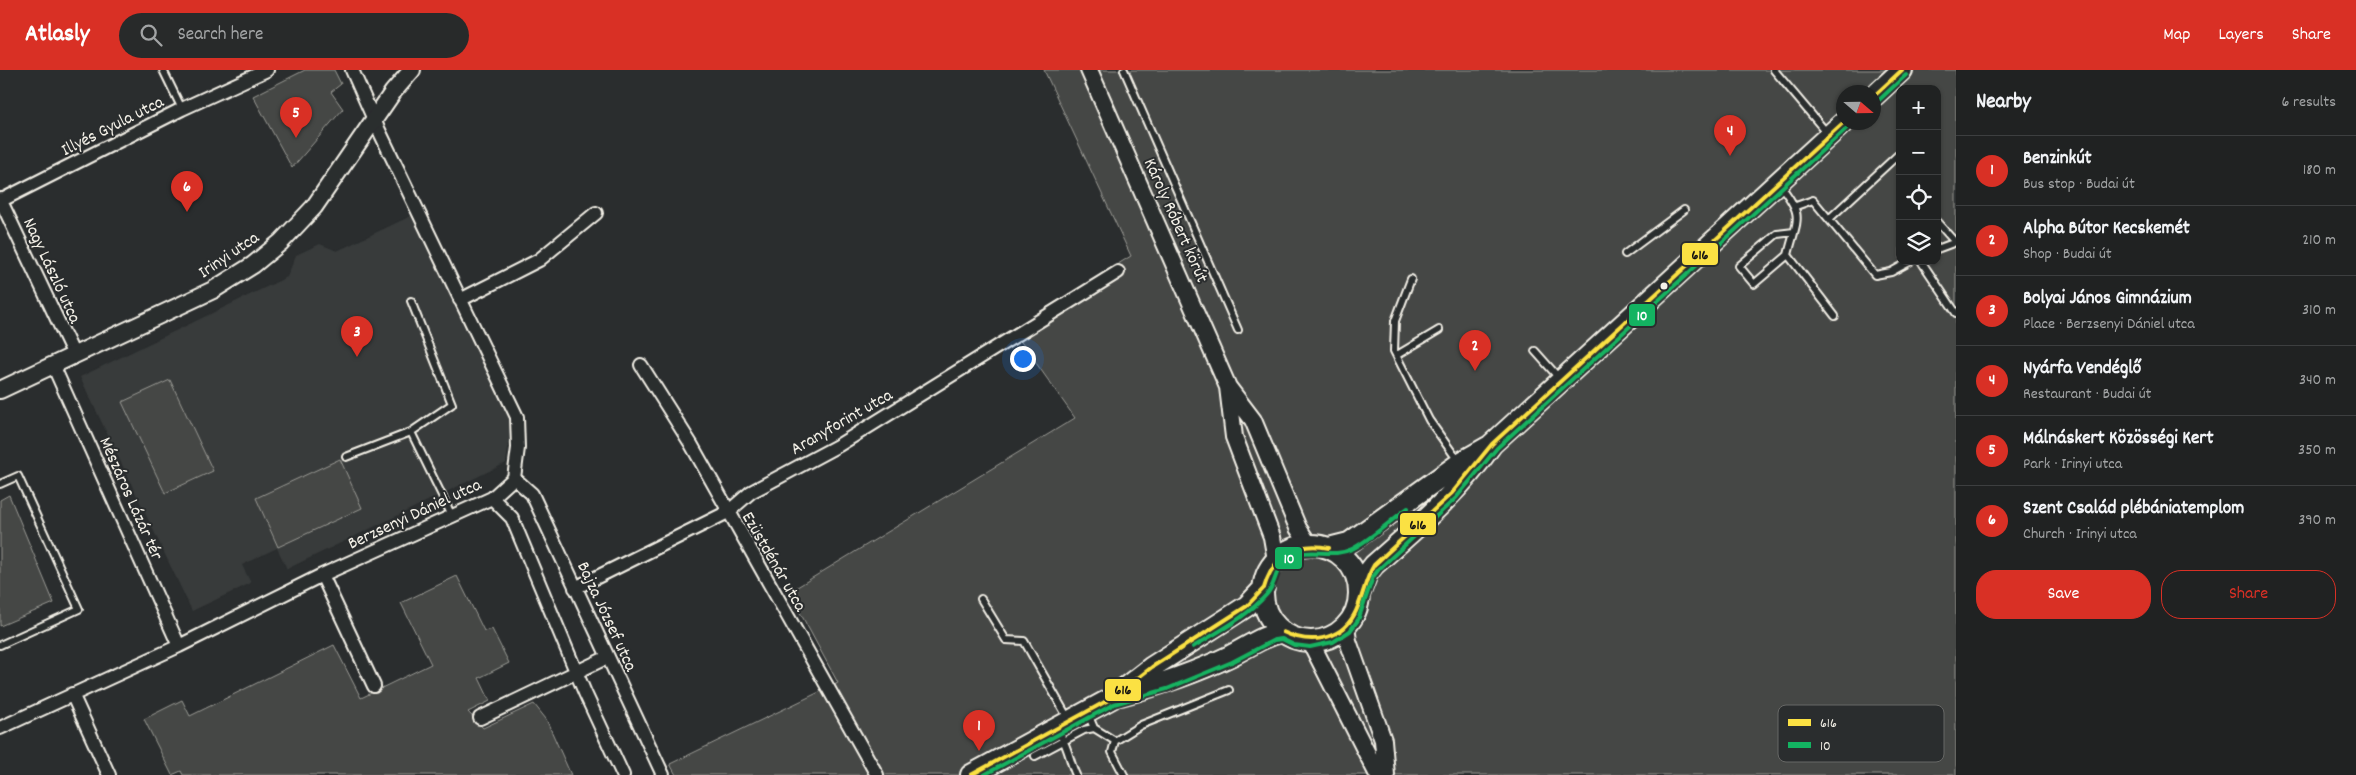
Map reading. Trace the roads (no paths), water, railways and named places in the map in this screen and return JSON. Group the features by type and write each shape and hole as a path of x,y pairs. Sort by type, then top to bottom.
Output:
{"main road":[{"path":"1881,90 1902,70"},
{"path":"1329,548 1349,543 1460,463 1492,444 1836,129"},
{"path":"1359,595 1356,576 1352,567 1338,553 1329,548 1309,545 1291,550 1276,560 1268,573 1264,588 1268,613 1283,632 1296,639 1310,641 1330,637 1346,626 1353,617 1367,574 1374,565 1436,509 1474,471 1492,444"},
{"path":"971,775 1074,726 1152,667 1247,606 1264,588"},
{"path":"1112,698 1165,683 1230,656 1272,634 1283,632"}],"street":[{"name":"Illyés Gyula utca","path":"0,200 182,109 267,70"},
{"path":"352,70 375,122 517,417 518,448 514,478"},
{"name":"Irinyi utca","path":"0,390 213,290 253,265 281,242 314,207 375,122 393,92 412,70"},
{"name":"Károly Róbert körút","path":"1090,70 1228,387 1253,420 1298,528 1309,545"},
{"name":"Nagy László utca","path":"0,200 74,355"},
{"path":"460,300 539,260 596,213"},
{"name":"Aranyforint utca","path":"575,588 728,512 751,492 839,445 1118,272"},
{"name":"Mészáros Lázár tér","path":"53,365 179,646"},
{"name":"Ezüstdénár utca","path":"641,365 691,444 877,775"},
{"name":"Károly Róbert körút","path":"1228,387 1234,437 1272,537 1276,560"},
{"name":"Berzsenyi Dániel utca","path":"0,728 179,646 322,574 492,498 514,478"},
{"name":"Bajza József utca","path":"514,478 532,494 662,775"},
{"path":"492,498 512,518 576,672 623,775"},
{"path":"322,574 374,686"},
{"path":"1346,626 1348,641 1383,740 1386,775"},
{"path":"1310,641 1378,775"},
{"path":"480,718 608,657"},
{"path":"72,694 109,775"}],"lane":[{"path":"163,70 182,109"},
{"path":"1124,70 1238,330"},
{"path":"1774,70 1829,136"},
{"path":"1829,219 1896,157"},
{"path":"1778,183 1796,206 1798,216 1794,232 1788,255 1754,284 1739,266 1777,234 1794,232"},
{"path":"1796,206 1813,200 1875,275 1891,272 1904,265"},
{"path":"1625,254 1684,210"},
{"path":"1941,226 1956,242 1941,248"},
{"path":"1788,255 1835,316"},
{"path":"1924,265 1956,313"},
{"path":"1412,279 1395,321 1394,350 1429,420 1460,463"},
{"path":"346,458 411,432 452,404 411,301"},
{"path":"1397,355 1439,330"},
{"path":"1535,351 1561,381"},
{"path":"411,432 452,516"},
{"path":"0,484 18,476 79,609 0,645"},
{"path":"981,599 1006,640 1024,641 1074,726 1076,775"},
{"path":"1124,775 1112,752 1115,741 1141,725 1229,690"},
{"path":"1074,726 1115,741"},
{"path":"1034,756 1074,726"}],"place":[{"name":"Málnáskert Közösségi Kert","path":"296,138"},
{"name":"Nyárfa Vendéglő","path":"1730,156"},
{"name":"Szent Család plébániatemplom","path":"187,212"},
{"name":"Bolyai János Gimnázium","path":"357,357"},
{"name":"Alpha Bútor Kecskemét","path":"1475,371"},
{"name":"Benzinkút","path":"979,751"}]}
